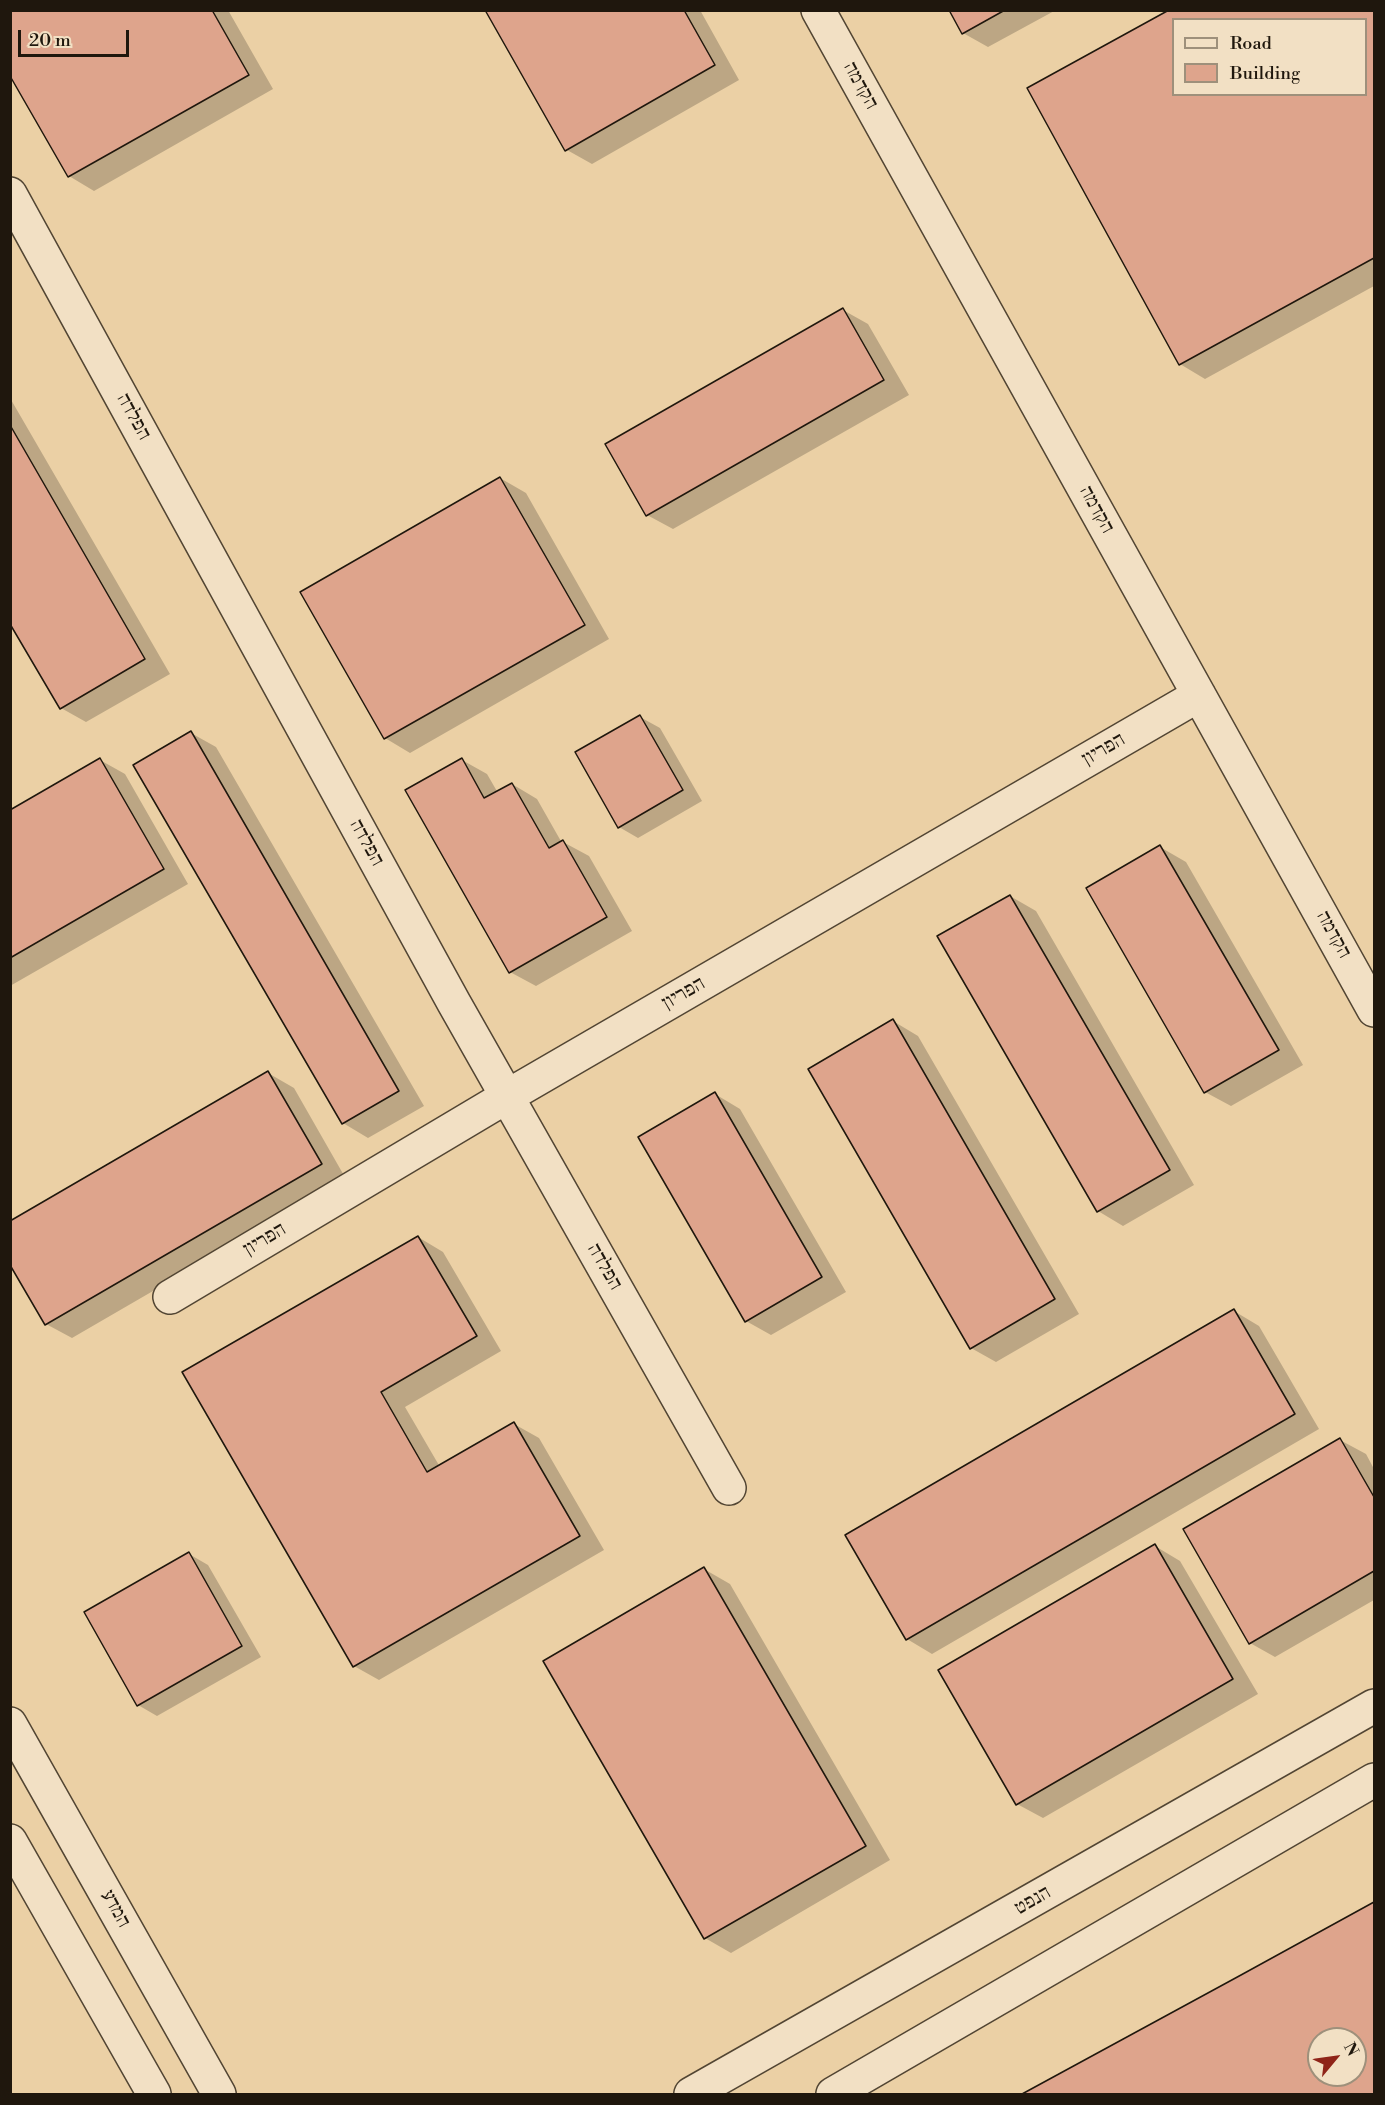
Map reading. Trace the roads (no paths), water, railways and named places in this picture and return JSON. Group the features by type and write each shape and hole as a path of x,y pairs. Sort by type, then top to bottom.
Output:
{"street":[{"name":"הקדמה","path":"818,10 1374,1010"},
{"name":"הפלדה","path":"10,194 507,1097 729,1488"},
{"name":"הפריון","path":"170,1297 507,1097 1199,695"},
{"name":"הנפט","path":"691,2094 1374,1706"},
{"name":"המדע","path":"10,1724 219,2094"},
{"path":"833,2094 1374,1780"},
{"path":"10,1841 154,2094"}]}
